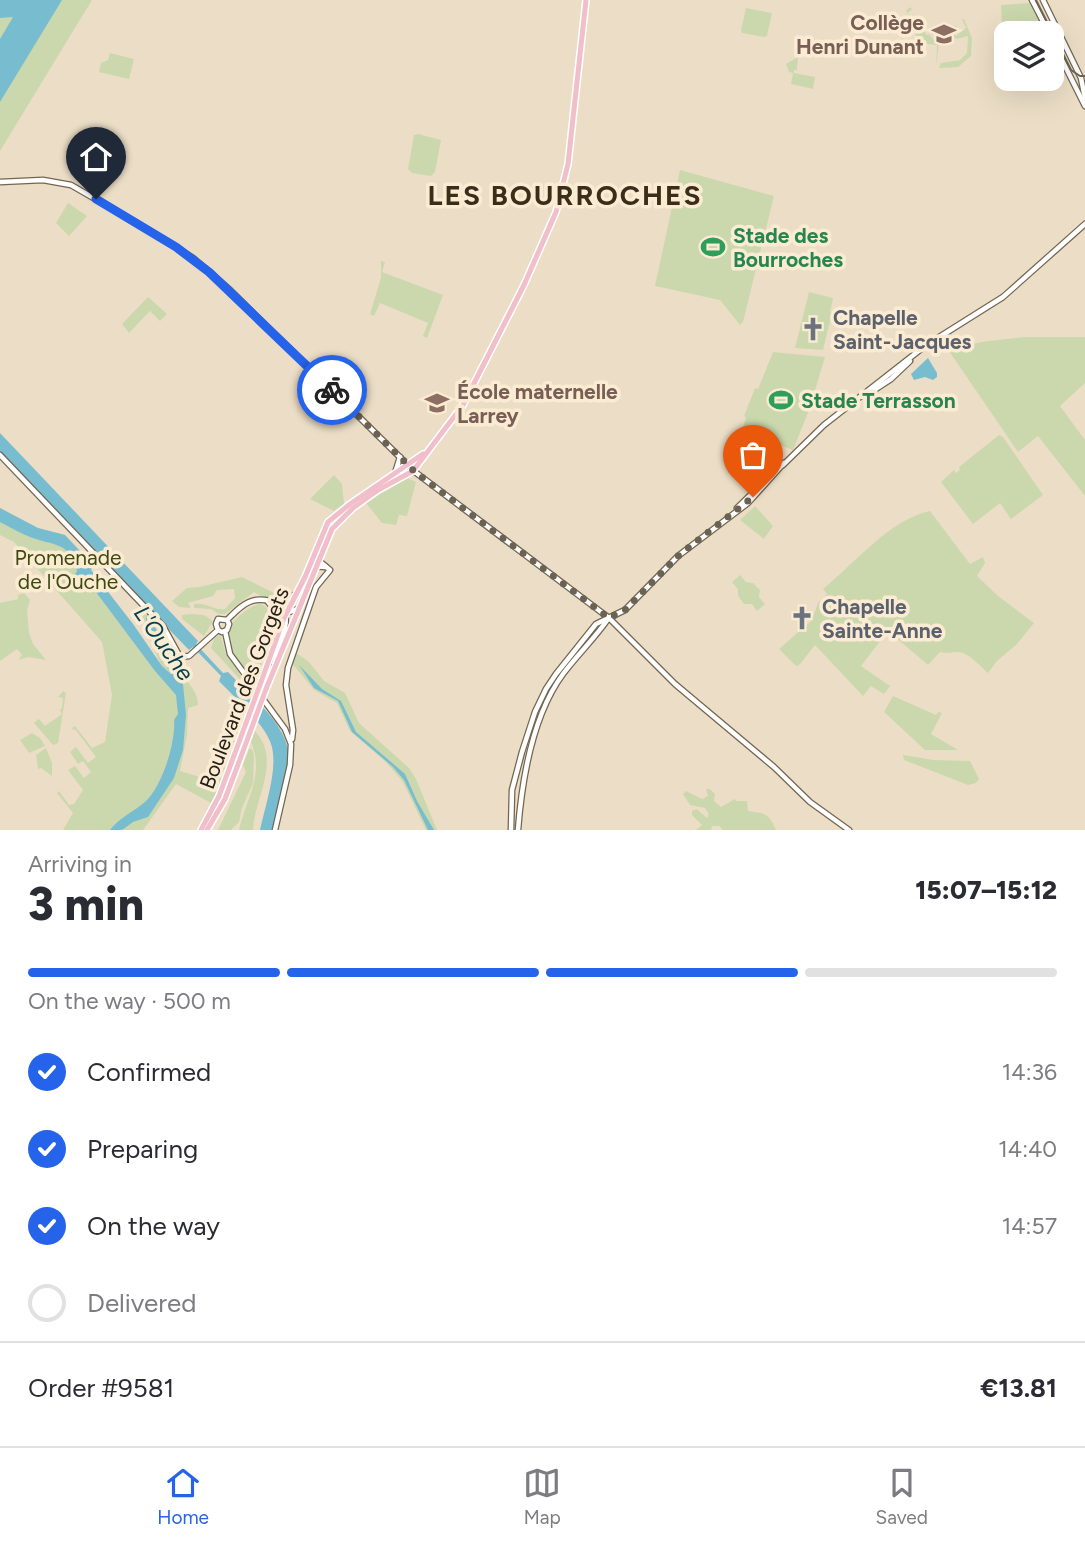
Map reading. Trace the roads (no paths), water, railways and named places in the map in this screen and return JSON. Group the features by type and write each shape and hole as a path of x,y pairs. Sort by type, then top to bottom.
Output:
{"main road":[{"path":"377,491 413,471 463,405 524,285 558,208 568,164 586,0"},
{"path":"1032,0 1043,21"},
{"path":"1043,0 1081,78 1085,98"},
{"path":"1064,64 1085,106"},
{"path":"0,182 43,180 71,185 176,247 230,290 413,471 609,618 675,684 763,758 810,802 849,830"},
{"path":"731,516 824,425 861,398 875,392 921,350 1001,298 1085,224"},
{"path":"395,474 427,451"},
{"path":"0,455 165,629 180,657 185,658 191,654 218,629"},
{"path":"395,474 400,457"},
{"path":"511,830 512,790 522,752 543,695 555,674 596,624 625,610 678,556 752,499 784,463"},
{"path":"377,491 405,471 408,465"},
{"name":"Boulevard des Gorgets","path":"201,830 219,796 286,613 315,564 315,553 323,532 331,518 395,474"},
{"path":"738,507 752,499 763,483"},
{"name":"Boulevard des Gorgets","path":"207,830 225,799 329,533 338,521 377,491"},
{"path":"275,830 292,755 293,730 286,685 288,668 316,587 328,569 315,564"},
{"path":"227,620 248,603 259,600 279,603 296,594"},
{"path":"267,602 277,612 286,613 298,609"},
{"path":"273,671 275,654 286,625 286,613 279,603"},
{"path":"267,662 277,625 277,612"},
{"path":"518,830 527,754 550,697 562,675 609,618"},
{"path":"218,629 217,620 227,620"},
{"path":"225,631 229,626 227,620"},
{"path":"218,629 225,631"},
{"path":"225,631 230,654 285,729 291,744"}],"water":[{"path":"0,0 62,0 0,102 0,39 13,17 0,18"},
{"path":"928,358 937,377 933,380 925,377 914,380 911,374"},
{"path":"0,433 198,641 196,644 223,673 228,672 276,723 288,747 289,760 273,830 260,830 273,764 271,744 262,728 219,681 221,676 193,647 189,650 156,616 153,623 175,671 169,671 146,622 151,611 0,451"},
{"path":"0,508 38,528 65,535 94,566 91,570 162,666 171,674 175,672 183,684 186,715 183,750 174,778 148,817 133,822 122,830 110,830 145,802 157,786 167,764 173,740 174,720 178,714 176,695 84,576 79,582 72,579 77,571 70,554 60,546 30,537 0,522"},
{"path":"299,665 322,689 341,701 356,732 405,774 434,830 428,830 404,780 352,732 338,701 314,688"}],"tram line":[{"path":"1036,0 1071,70 1085,76"}],"place":[{"name":"Collège Henri Dunant","path":"944,34"},
{"name":"Stade des Bourroches","path":"713,247"},
{"name":"Chapelle Saint-Jacques","path":"813,329"},
{"name":"Stade Terrasson","path":"781,400"},
{"name":"École maternelle Larrey","path":"437,403"},
{"name":"Chapelle Sainte-Anne","path":"802,618"}],"district":[{"name":"LES BOURROCHES","path":"565,195"}],"park label":[{"name":"Promenade de l'Ouche","path":"68,569"}],"water label":[{"name":"L'Ouche","path":"164,643"}]}
